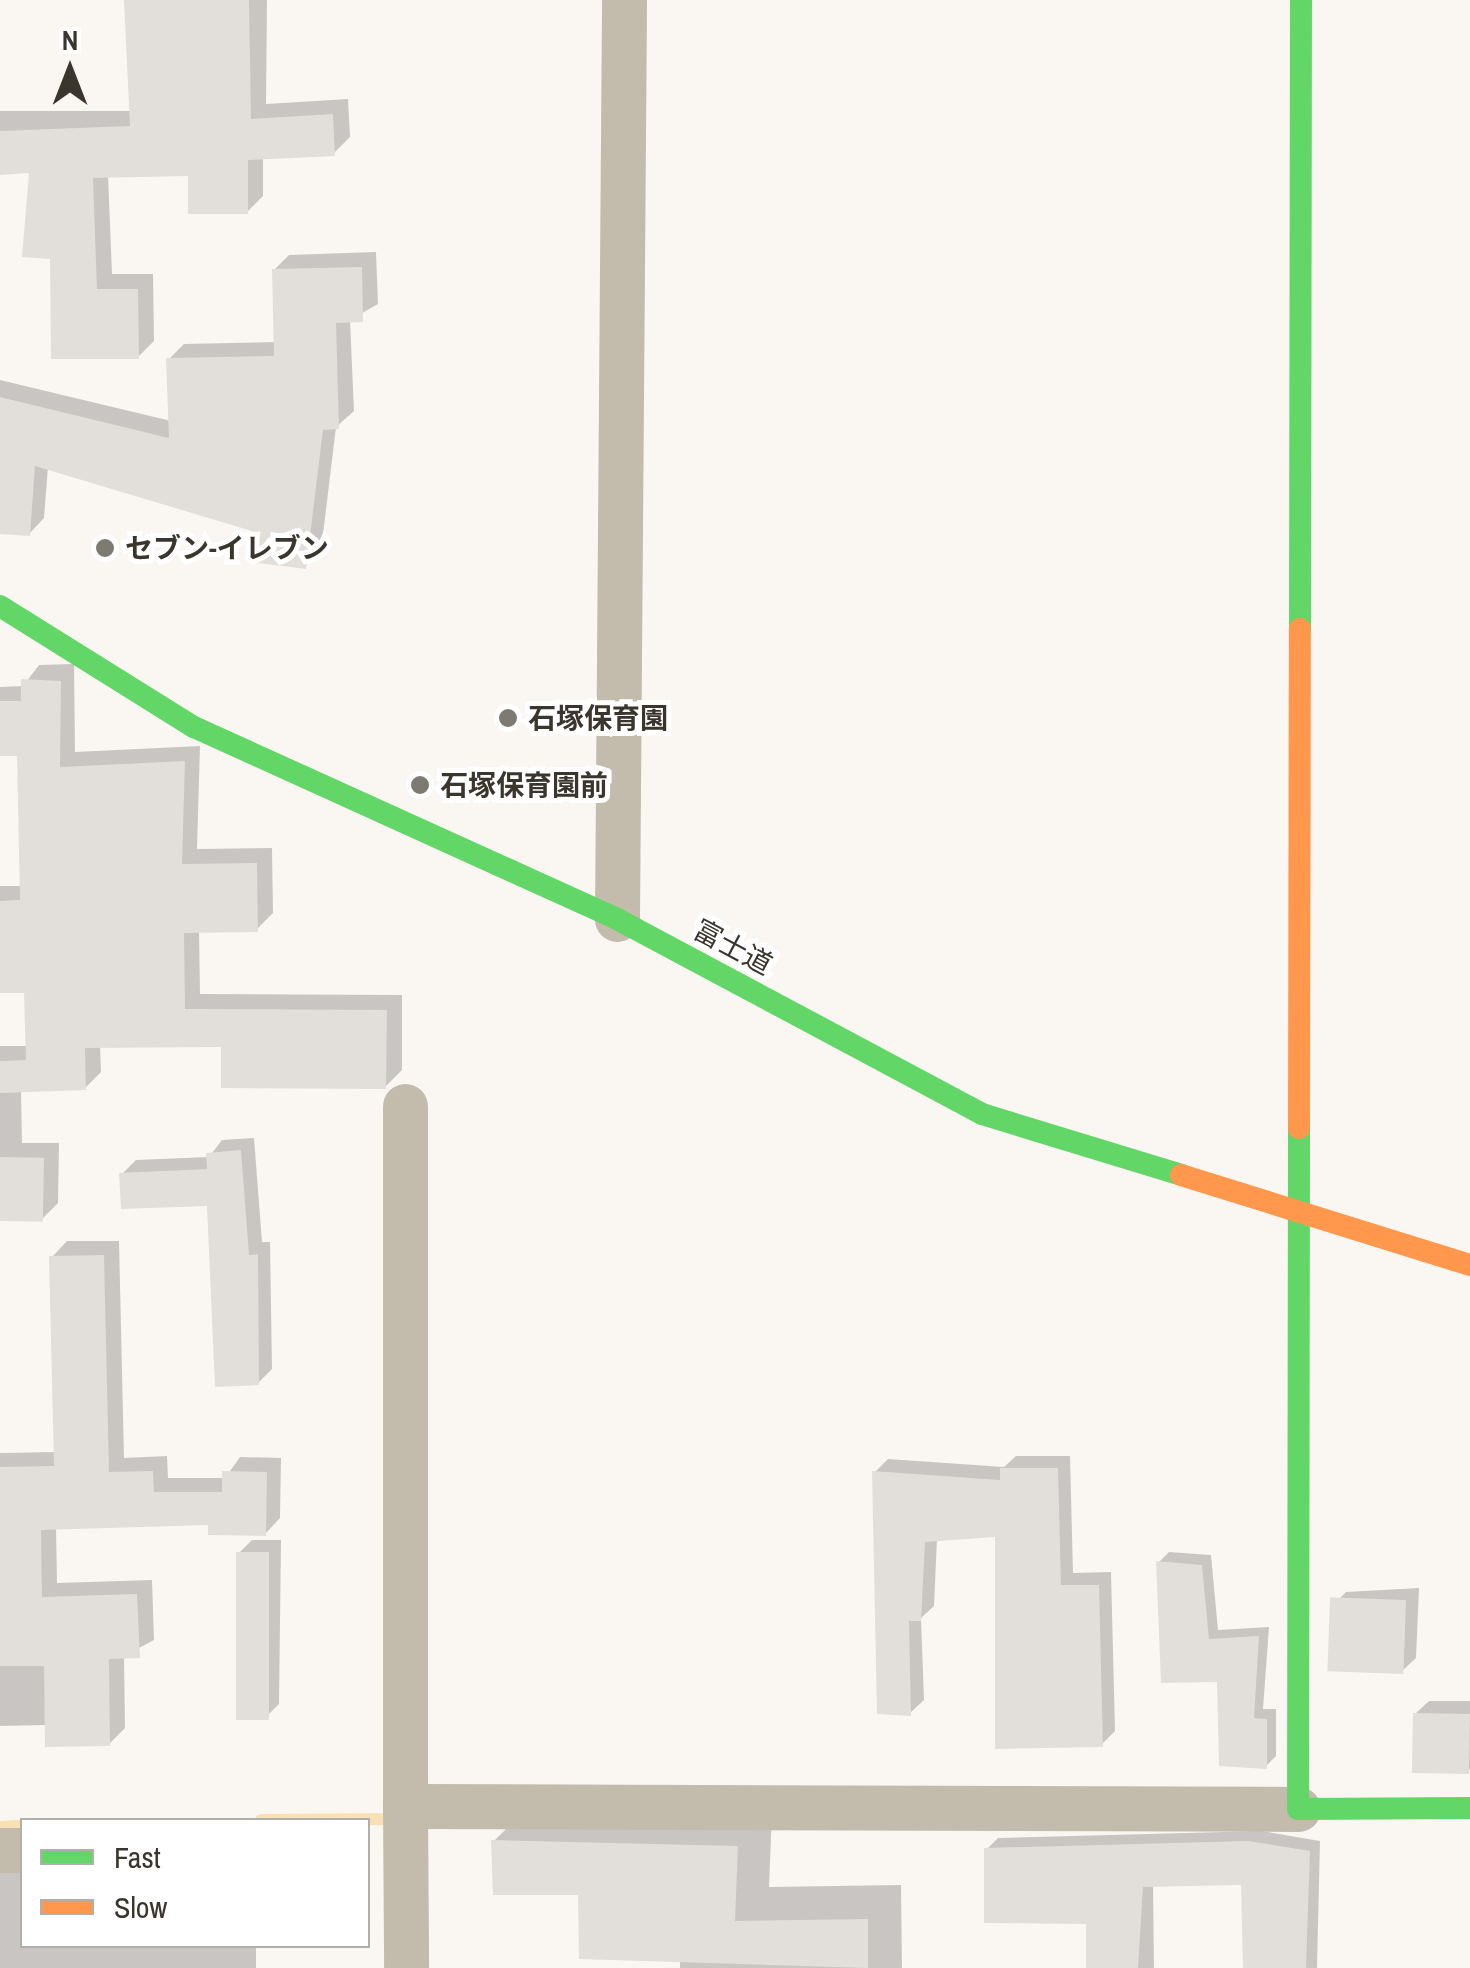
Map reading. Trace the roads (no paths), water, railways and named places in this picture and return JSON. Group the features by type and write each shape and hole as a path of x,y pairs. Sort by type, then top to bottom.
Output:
{"street":[{"path":"617,919 624,0"},
{"path":"1298,1809 1301,0"},
{"name":"富士道","path":"0,606 194,727 617,919 982,1114 1470,1265"},
{"path":"405,1106 405,1806 387,1851 406,1968"},
{"path":"405,1806 1470,1808"}],"waterway":[{"path":"370,1819 398,1819"},
{"path":"0,1827 20,1826"}],"place":[{"name":"セブン-イレブン","path":"105,548"},
{"name":"石塚保育園","path":"508,718"},
{"name":"石塚保育園前","path":"420,785"}]}
